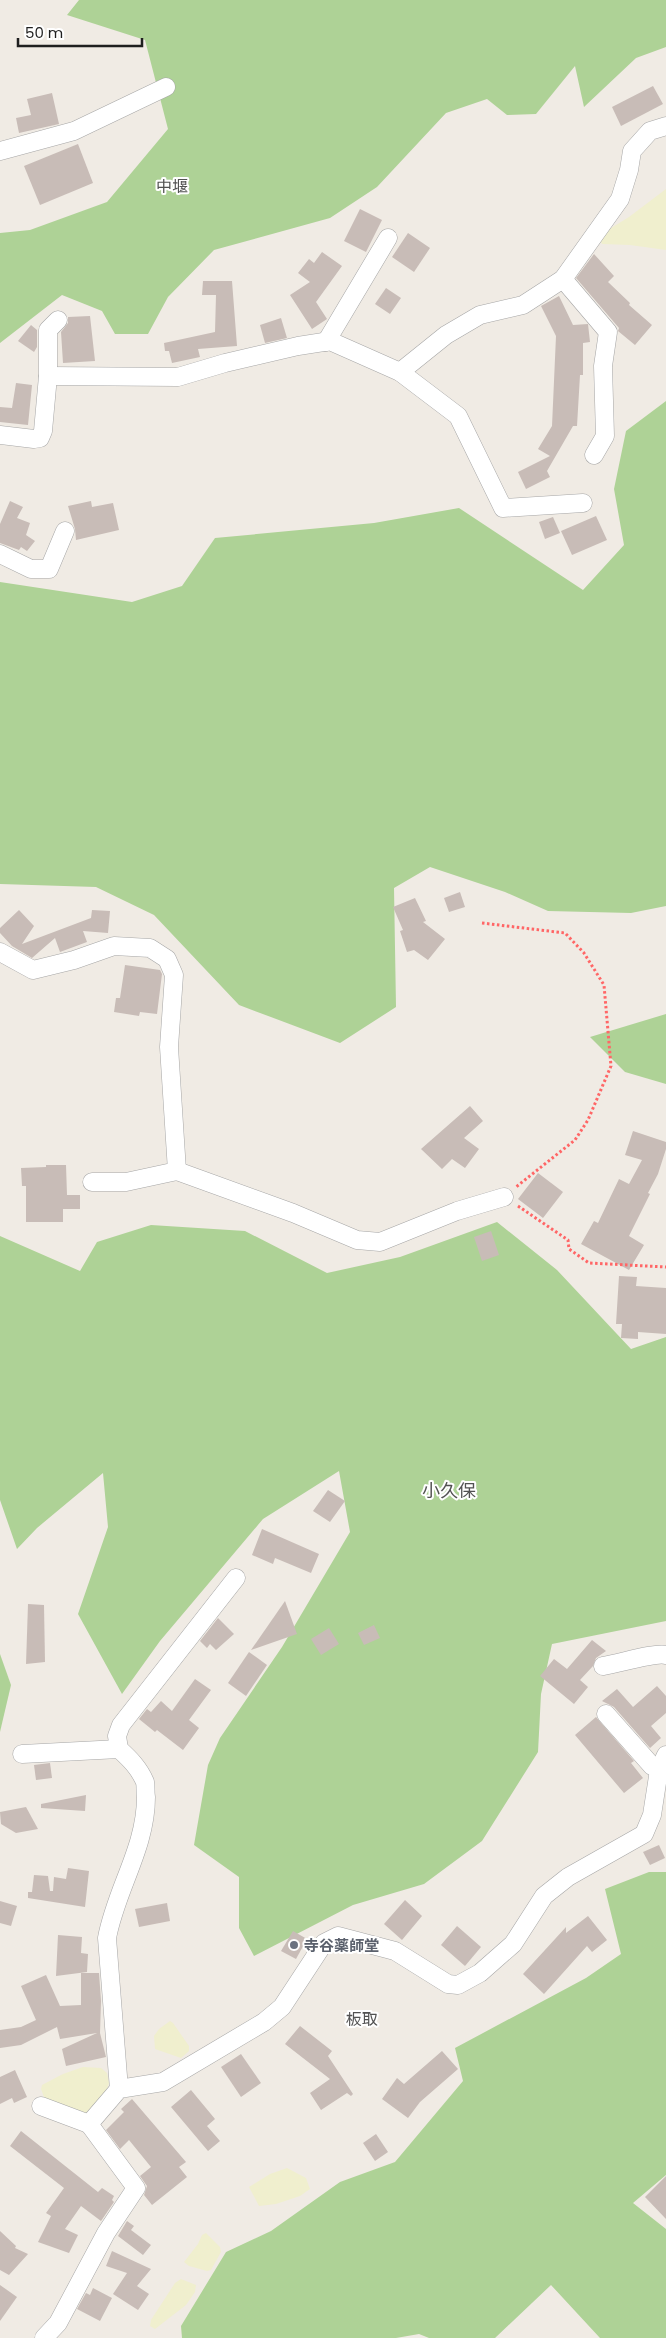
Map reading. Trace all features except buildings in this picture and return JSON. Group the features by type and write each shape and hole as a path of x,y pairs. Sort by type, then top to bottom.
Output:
{"street":[{"path":"0,151 74,131 166,87"},
{"path":"400,372 446,335 480,315 523,305 563,278 620,199 629,170 632,151 650,131 666,126"},
{"path":"326,342 388,238"},
{"path":"563,278 608,332 603,366 605,436 594,455"},
{"path":"0,435 34,439 40,438 44,431 48,376 48,330 58,320"},
{"path":"48,376 178,377 225,363 330,341 400,372 458,416 502,508 583,503"},
{"path":"0,554 31,568 49,569 65,531"},
{"path":"0,952 33,970 74,960 114,946 150,948 167,959 174,975 169,1047 177,1171"},
{"path":"92,1182 126,1182 177,1171 293,1213 357,1240 380,1242 457,1210 504,1197"},
{"path":"119,2088 107,1938 111,1918 142,1835 146,1807 145,1783 134,1763 119,1749 117,1736 121,1725 236,1578"},
{"path":"603,1666 660,1653 666,1655"},
{"path":"606,1714 652,1766 663,1762"},
{"path":"22,1754 119,1749"},
{"path":"89,2124 119,2088 163,2082 264,2022 282,2007 324,1943 338,1936 395,1951 448,1984 458,1985 480,1973 513,1944 544,1896 568,1876 644,1834 652,1815 663,1762"},
{"path":"41,2106 89,2124 136,2188 106,2233 58,2323 44,2338"}],"path":[{"path":"482,923 565,932 584,953 604,985 608,1026 611,1066 588,1120 575,1140 504,1197 568,1240 569,1249 589,1263 666,1267"}],"green space":[{"path":"79,0 666,0 666,47 636,58 584,107 575,66 536,114 507,115 487,99 446,113 377,187 330,218 214,250 168,297 148,334 115,334 102,311 62,295 0,343 0,233 30,230 107,202 168,129 145,40 67,15"},
{"path":"666,189 666,250 630,245 602,244 599,238 603,233 629,217"},
{"path":"666,401 666,906 631,913 548,911 505,892 430,867 394,888 396,1007 340,1043 239,1005 154,915 96,887 0,884 0,582 132,602 182,586 215,538 374,523 459,508 583,590 624,545 614,489 626,431"},
{"path":"666,1014 666,1084 625,1072 590,1037"},
{"path":"497,1222 557,1270 631,1349 666,1337 666,1621 552,1644 541,1694 538,1752 482,1841 424,1884 353,1905 254,1956 239,1928 239,1877 194,1845 208,1765 220,1738 282,1647 350,1532 339,1471 263,1519 160,1641 122,1694 78,1614 108,1527 103,1473 37,1528 17,1549 0,1500 0,1236 80,1271 97,1242 151,1225 245,1231 327,1273 400,1257"},
{"path":"0,1654 11,1685 0,1732"},
{"path":"649,1872 666,1872 666,2175 633,2203 666,2229 666,2338 600,2338 551,2285 495,2338 429,2338 419,2334 396,2338 182,2338 181,2326 226,2252 271,2231 340,2182 395,2162 463,2081 455,2048 586,1978 621,1954 605,1889"},
{"path":"170,2021 189,2046 189,2051 181,2058 155,2049 154,2036 159,2029"},
{"path":"83,2067 101,2068 107,2073 109,2083 105,2095 87,2114 54,2107 44,2097 41,2089 42,2085 63,2074"},
{"path":"287,2168 306,2178 310,2189 300,2196 276,2204 259,2206 249,2187 270,2174"},
{"path":"206,2233 220,2247 221,2252 211,2270 207,2271 189,2266 184,2262 198,2244 202,2235"},
{"path":"181,2279 196,2285 195,2292 186,2305 155,2329 150,2326 151,2320 175,2283"}],"place":[{"name":"寺谷薬師堂","path":"294,1945"}],"district":[{"name":"中堰","path":"172,186"},
{"name":"小久保","path":"449,1490"},
{"name":"板取","path":"362,2019"}]}
